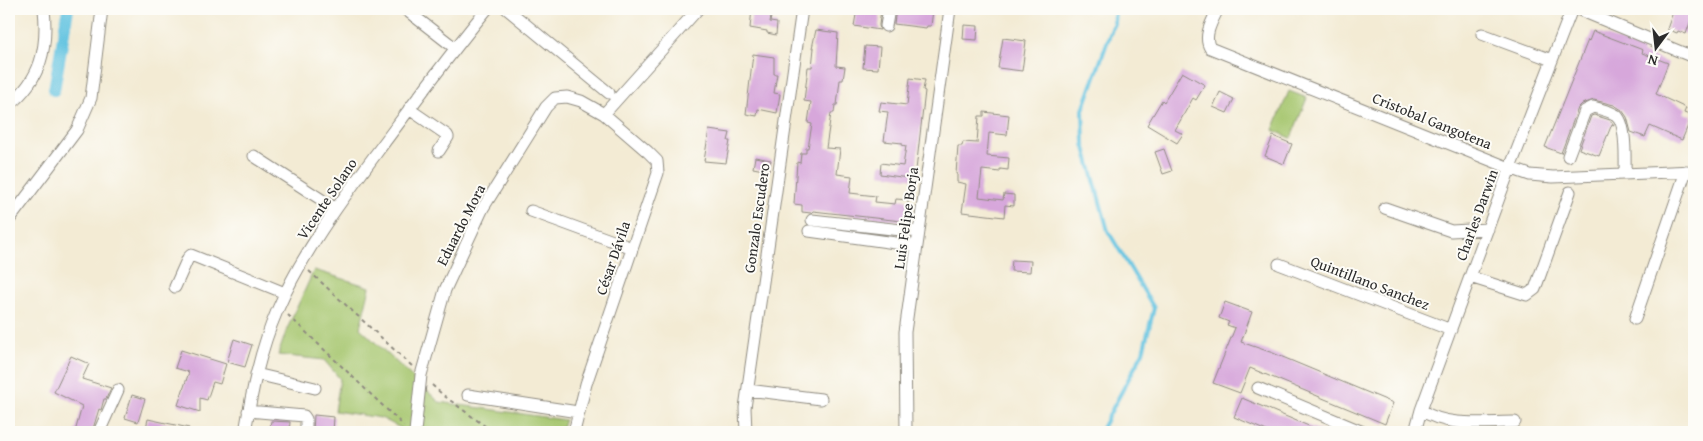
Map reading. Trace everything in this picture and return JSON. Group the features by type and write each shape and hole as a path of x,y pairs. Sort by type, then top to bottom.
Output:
{"street":[{"path":"9,104 21,95 34,78 43,56 46,29 44,9"},
{"path":"9,220 77,130 85,114 91,98 102,9"},
{"path":"405,9 455,48"},
{"name":"Vicente Solano","path":"245,432 256,374 280,306 302,264 336,209 455,48 487,9"},
{"path":"507,9 609,93"},
{"path":"604,114 698,9"},
{"name":"Gonzalo Escudero","path":"746,432 745,408 802,9"},
{"path":"886,26 889,9"},
{"name":"Luis Felipe Borja","path":"906,432 905,332 950,9"},
{"name":"Cristobal Gangotena","path":"1218,9 1208,35 1207,43 1210,48 1530,175 1553,176 1690,171"},
{"name":"Charles Darwin","path":"1415,432 1421,410 1510,168 1572,9"},
{"path":"1577,9 1693,57"},
{"path":"1482,34 1552,60"},
{"name":"Eduardo Mora","path":"415,432 422,375 445,290 483,208 546,107 555,98 568,96 604,114"},
{"path":"1568,156 1585,111 1593,107 1617,115 1621,122 1624,134 1625,174"},
{"path":"410,109 447,135 448,137 440,151"},
{"name":"César Dávila","path":"574,432 586,384 658,172 657,161 604,114"},
{"path":"254,156 336,209"},
{"path":"1635,319 1690,171"},
{"path":"1470,277 1527,296 1532,293 1570,192"},
{"path":"1385,208 1451,231 1488,229"},
{"path":"531,211 632,248"},
{"path":"917,246 810,226 919,232"},
{"path":"175,287 191,255 286,294"},
{"name":"Quintillano Sanchez","path":"1279,264 1451,330"},
{"path":"256,374 315,388"},
{"path":"1258,388 1363,432"},
{"path":"99,432 118,390"},
{"path":"748,390 821,399"},
{"path":"468,394 578,412"},
{"path":"1421,410 1439,419 1450,421 1515,422"},
{"path":"248,411 304,416 306,419 306,432"}],"path":[{"path":"302,264 442,395 493,432"},
{"path":"280,306 404,426"}],"green space":[{"path":"1289,91 1307,98 1291,138 1273,130"},
{"path":"314,270 370,287 360,328 439,402 565,420 560,432 408,432 381,418 335,411 340,379 324,360 278,355 287,329"}],"building":[{"path":"752,9 768,9 768,11 772,12 770,22 777,23 776,35 767,33 767,31 750,28"},
{"path":"857,9 881,9 880,30 854,26"},
{"path":"896,9 933,10 931,26 926,28 894,24"},
{"path":"1674,9 1693,14 1686,34 1667,29"},
{"path":"964,25 978,26 977,40 963,39"},
{"path":"816,30 838,33 836,66 845,67 843,80 840,80 837,105 835,105 834,113 831,113 826,148 840,149 837,174 852,176 850,193 876,196 875,202 895,204 896,199 908,200 908,206 912,206 910,222 813,211 811,213 802,212 802,205 794,204 797,162 800,163 801,153 806,153 806,148 808,148 812,124 808,123 811,102 804,101 808,67 812,67 814,48 812,48"},
{"path":"1593,31 1643,50 1642,53 1668,63 1656,94 1686,108 1684,113 1692,116 1682,140 1650,126 1645,137 1631,132 1627,117 1622,110 1614,105 1594,100 1582,104 1578,108 1561,153 1545,147"},
{"path":"1003,38 1026,41 1022,71 998,68"},
{"path":"865,46 880,47 878,69 863,68"},
{"path":"753,54 774,57 774,74 777,74 774,93 780,94 777,113 758,109 757,116 746,114"},
{"path":"1182,72 1205,85 1196,100 1193,98 1175,130 1183,134 1177,143 1147,125 1162,100 1164,102"},
{"path":"910,78 925,80 915,179 880,174 881,163 903,166 906,146 902,145 902,143 884,141 888,112 879,111 881,102 907,105"},
{"path":"1220,92 1234,99 1227,113 1213,107"},
{"path":"984,112 1009,115 1007,135 989,133 987,156 1009,158 1008,170 1000,169 1000,172 982,170 979,197 1003,200 1004,194 1014,195 1014,206 1005,205 1004,217 962,212 966,184 957,182 958,146 962,146 963,142 977,143 979,116 984,116"},
{"path":"1594,115 1610,120 1614,125 1612,124 1599,156 1579,149 1591,116"},
{"path":"709,130 730,133 726,163 704,161"},
{"path":"1273,136 1292,144 1284,164 1265,156"},
{"path":"1164,149 1172,171 1163,174 1155,152"},
{"path":"755,157 771,160 769,171 753,168"},
{"path":"1012,260 1031,261 1030,272 1011,271"},
{"path":"1225,302 1252,312 1241,342 1273,353 1393,403 1385,424 1250,368 1240,393 1213,383 1235,328 1227,325 1229,322 1219,318"},
{"path":"234,339 252,345 245,367 227,362"},
{"path":"181,350 226,364 220,384 213,382 207,400 200,398 200,412 178,405 189,372 175,368"},
{"path":"71,356 89,364 82,379 111,388 106,399 104,399 101,410 99,409 92,432 75,432 82,406 54,392"},
{"path":"132,395 145,399 138,422 125,418"},
{"path":"1242,398 1323,432 1269,432 1234,417"},
{"path":"314,415 334,417 333,432 313,432"},
{"path":"148,419 189,428 189,432 145,432"},
{"path":"271,421 290,422 289,432 269,432"}],"waterway":[{"path":"54,90 68,9"},
{"path":"1100,432 1143,352 1154,308 1108,231 1084,144 1083,110 1114,23 1115,9"}]}
